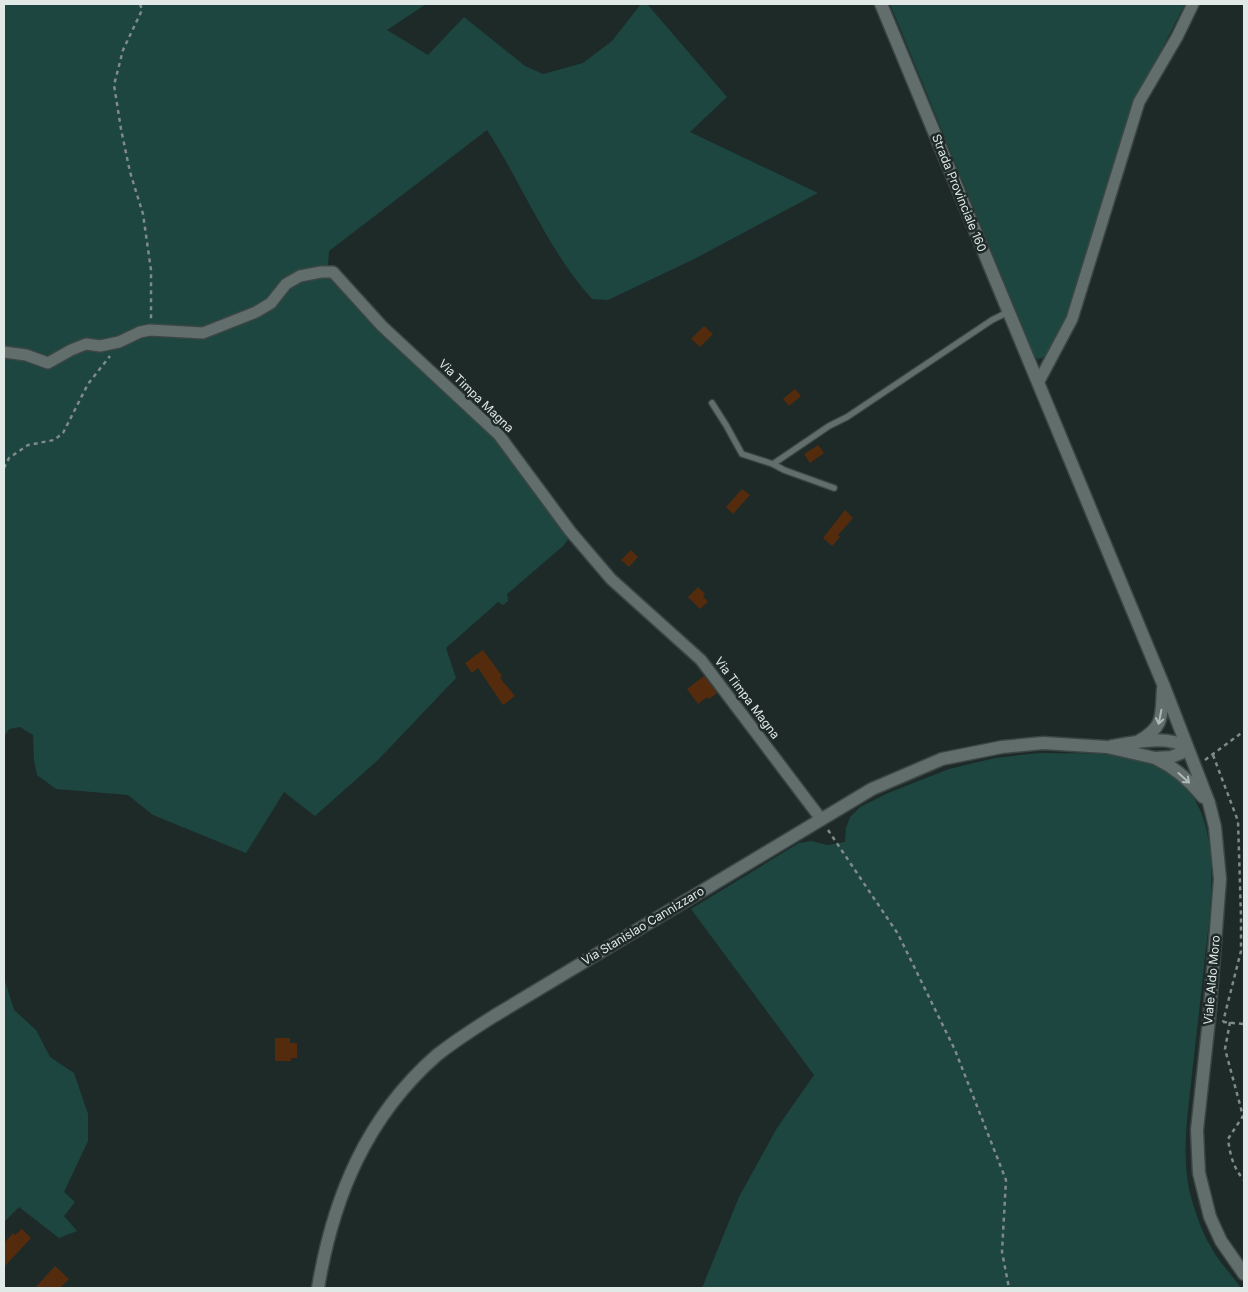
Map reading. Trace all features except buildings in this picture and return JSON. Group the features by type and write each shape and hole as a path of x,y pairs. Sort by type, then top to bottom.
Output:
{"street":[{"name":"Strada Provinciale 160","path":"881,4 1164,684"},
{"path":"1038,383 1072,319 1139,102 1177,37 1193,4"},
{"name":"Via Timpa Magna","path":"4,352 26,355 48,363 86,344 100,346 119,342 140,332 150,330 203,333 256,312 271,303 286,284 300,276 333,272 382,326 499,434 548,503 611,579 701,660 821,819"},
{"path":"1139,741 1158,727 1164,684"},
{"name":"Viale Aldo Moro","path":"1164,684 1209,803 1215,827 1220,879 1209,1020 1197,1130 1199,1173 1210,1217 1221,1241 1244,1274"},
{"path":"1107,747 1139,741 1180,743 1187,747 1181,753 1171,757 1155,758"},
{"name":"Via Stanislao Cannizzaro","path":"318,1288 324,1251 332,1221 354,1164 386,1110 437,1055 494,1016 872,789 942,759 1002,746 1043,742 1107,747"},
{"path":"1107,747 1155,758 1170,765 1209,803"}],"lane":[{"path":"773,464 829,426 847,418 992,320 1008,312"},
{"path":"712,403 742,454 834,488"}],"path":[{"path":"140,4 142,10 123,50 114,85 130,172 143,214 152,270 150,330"},
{"path":"4,468 9,458 28,445 54,440 63,433 88,384 119,342"},
{"path":"1195,766 1213,755 1244,731"},
{"path":"1213,755 1238,821 1241,951 1223,1022"},
{"path":"821,819 898,934 955,1050 1006,1180 1002,1252 1009,1288"},
{"path":"1209,1020 1244,1024"},
{"path":"1230,1022 1225,1049 1244,1116 1228,1138 1230,1156 1244,1180"}],"green space":[{"path":"4,4 426,4 387,30 428,55 464,17 525,66 543,74 583,63 612,41 641,4 647,4 727,97 690,132 818,193 696,258 608,300 592,299 576,280 548,238 487,130 329,251 328,266 268,298 261,305 202,328 109,340 50,357 4,347"},
{"path":"890,4 1185,4 1137,98 1065,326 1051,351 1043,358 1038,359 1035,357"},
{"path":"334,276 497,437 570,537 563,546 507,594 508,601 503,605 498,602 446,648 456,678 378,760 315,816 284,792 246,853 153,815 128,795 56,789 37,775 33,735 20,727 9,729 4,737 4,355 48,367 74,352 151,334 205,336 300,279"},
{"path":"1039,753 1127,757 1160,768 1175,777 1191,794 1202,816 1209,840 1211,892 1187,1123 1187,1176 1198,1220 1205,1235 1215,1254 1241,1288 702,1288 739,1197 777,1128 814,1075 691,909 799,843 812,841 827,845 845,842 846,828 850,817 860,807 888,793 949,769 995,758"},
{"path":"4,978 14,1010 36,1030 50,1057 74,1073 88,1114 88,1141 64,1192 75,1202 64,1216 77,1231 59,1238 19,1207 4,1222"}]}
